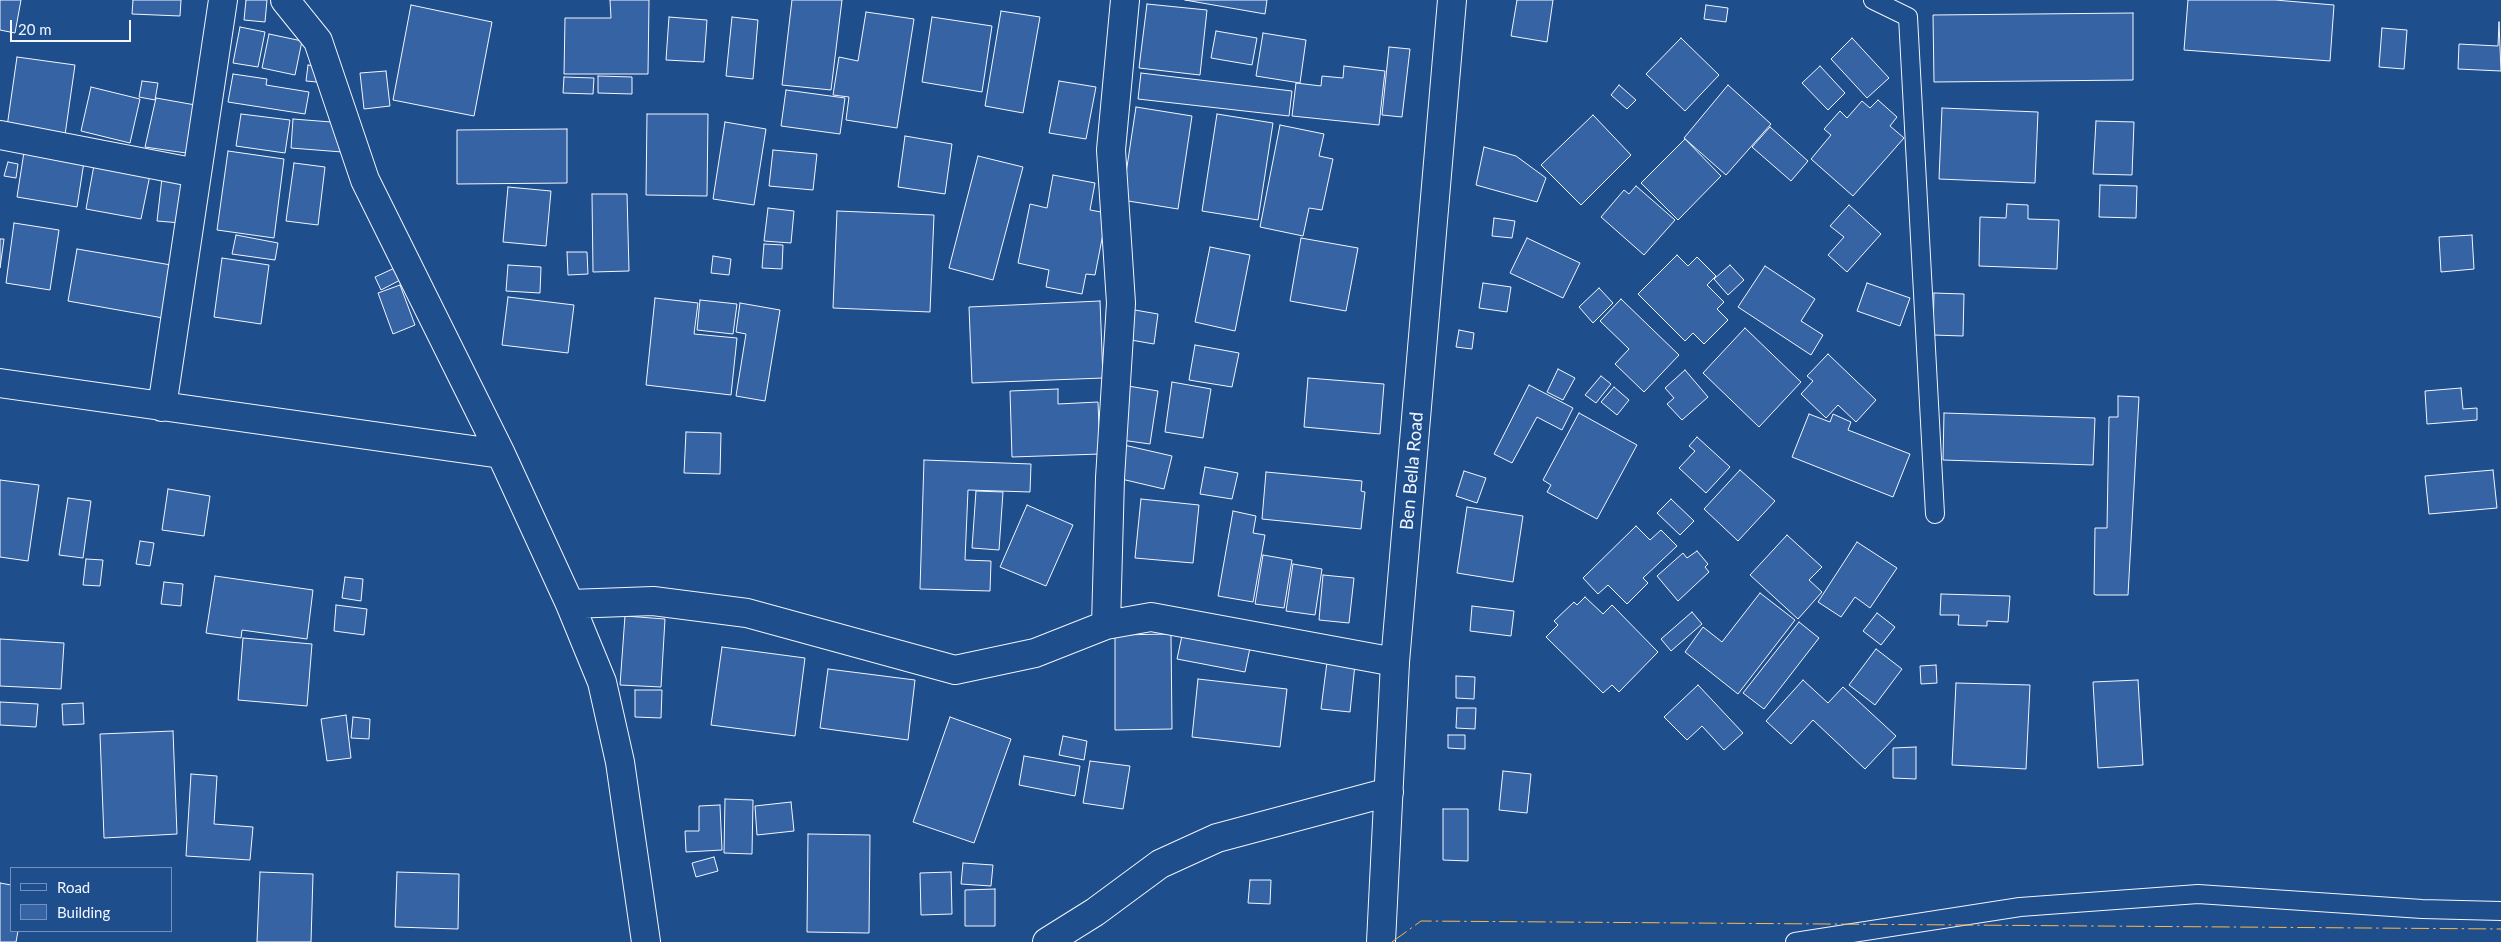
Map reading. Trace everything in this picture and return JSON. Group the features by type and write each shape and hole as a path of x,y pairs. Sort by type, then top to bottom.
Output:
{"street":[{"path":"162,407 223,0"},
{"path":"285,0 318,41 364,180 501,454 570,604 602,682 620,762 646,942"},
{"path":"1106,625 1110,478 1121,304 1111,150 1125,0"},
{"name":"Ben Bella Road","path":"1381,942 1395,662 1452,0"},
{"path":"0,134 198,173"},
{"path":"0,383 501,454"},
{"path":"570,604 653,601 748,613 955,670 1035,653 1106,625 1151,617 1395,662"},
{"path":"1047,942 1095,912 1160,864 1217,838 1389,792"}],"lane":[{"path":"1874,0 1908,17 1935,514"},
{"path":"1794,942 2020,907 2198,894 2422,909 2501,910"}],"building":[{"path":"0,0 21,0 15,33 0,30"},
{"path":"133,0 181,0 180,16 132,14"},
{"path":"246,0 267,0 265,22 244,20"},
{"path":"610,0 649,0 648,74 564,74 565,18 611,18"},
{"path":"792,0 842,0 831,90 782,85"},
{"path":"1185,0 1267,0 1265,14"},
{"path":"1517,0 1553,0 1547,42 1511,36"},
{"path":"2188,0 2275,0 2334,5 2330,61 2184,50"},
{"path":"1147,4 1207,10 1200,75 1139,68"},
{"path":"411,5 492,22 474,116 393,100"},
{"path":"1706,5 1728,8 1726,22 1704,19"},
{"path":"1001,11 1040,17 1023,113 985,106"},
{"path":"866,12 914,19 897,128 846,120 849,97 833,95 839,57 858,61"},
{"path":"2133,13 2133,80 1934,82 1933,15"},
{"path":"669,17 707,20 704,62 666,60"},
{"path":"732,17 758,20 753,79 726,76"},
{"path":"932,17 992,26 982,92 922,82"},
{"path":"2499,22 2501,71 2458,69 2459,44 2498,46"},
{"path":"240,27 265,32 258,67 233,63"},
{"path":"2382,28 2407,30 2404,69 2379,67"},
{"path":"1216,31 1257,38 1252,65 1211,58"},
{"path":"1263,33 1306,40 1300,83 1256,76"},
{"path":"269,34 302,41 295,75 262,68"},
{"path":"1681,38 1719,75 1685,111 1646,74"},
{"path":"1852,38 1889,78 1867,98 1831,59"},
{"path":"1389,47 1410,49 1402,117 1382,115"},
{"path":"17,57 75,65 65,135 7,127"},
{"path":"308,65 320,67 317,82 306,81"},
{"path":"1344,66 1385,71 1379,125 1292,116 1296,83 1321,86 1322,76 1343,78"},
{"path":"1820,66 1845,93 1828,110 1802,83"},
{"path":"386,71 390,106 364,109 360,73"},
{"path":"1141,73 1292,91 1289,116 1138,99"},
{"path":"233,74 267,79 266,85 309,92 305,114 228,102"},
{"path":"598,76 632,77 632,94 598,93"},
{"path":"564,77 594,78 593,94 563,93"},
{"path":"142,81 158,83 155,100 139,97"},
{"path":"1059,81 1096,87 1086,139 1049,133"},
{"path":"1619,85 1636,100 1627,109 1611,95"},
{"path":"1728,85 1771,124 1726,175 1684,138"},
{"path":"91,87 140,99 130,143 81,131"},
{"path":"786,90 845,98 840,134 781,126"},
{"path":"156,98 201,106 193,154 145,147"},
{"path":"1878,100 1897,117 1890,126 1904,138 1853,196 1811,159 1831,135 1824,129 1840,111 1847,118 1862,101 1870,108"},
{"path":"1136,107 1192,116 1178,209 1122,200"},
{"path":"1942,108 2038,112 2035,183 1939,179"},
{"path":"241,114 290,120 285,153 236,146"},
{"path":"647,114 708,114 707,196 646,195"},
{"path":"1217,114 1273,123 1258,220 1202,211"},
{"path":"1593,115 1631,155 1581,205 1541,165"},
{"path":"293,119 344,123 342,152 291,148"},
{"path":"2096,121 2134,122 2132,175 2093,174"},
{"path":"725,122 766,129 754,205 713,199"},
{"path":"1280,125 1324,134 1319,156 1333,159 1322,210 1309,208 1303,236 1260,227"},
{"path":"1770,127 1808,161 1791,181 1752,147"},
{"path":"567,129 567,183 457,184 457,130"},
{"path":"905,136 952,144 945,194 898,187"},
{"path":"1685,139 1721,176 1678,220 1641,183"},
{"path":"1484,147 1516,156 1546,178 1537,202 1476,185"},
{"path":"773,150 817,154 813,190 769,186"},
{"path":"228,151 284,159 274,238 217,230"},
{"path":"24,152 84,162 77,207 17,197"},
{"path":"978,156 1023,167 993,280 949,268"},
{"path":"8,162 18,164 16,178 4,176"},
{"path":"294,163 325,167 318,225 286,221"},
{"path":"94,165 150,175 141,219 86,209"},
{"path":"1053,175 1095,183 1090,210 1107,213 1095,275 1086,274 1082,294 1046,287 1049,270 1018,263 1030,204 1047,208"},
{"path":"162,178 186,181 181,223 157,221"},
{"path":"2100,185 2137,186 2136,218 2099,217"},
{"path":"1636,186 1675,220 1644,255 1601,217 1624,190 1629,194"},
{"path":"508,187 551,191 546,246 503,242"},
{"path":"592,194 627,194 629,271 593,272"},
{"path":"2007,204 2028,205 2028,219 2059,220 2057,269 1979,266 1980,217 2006,218"},
{"path":"1849,205 1881,234 1847,272 1828,255 1844,237 1830,226"},
{"path":"768,208 794,211 791,243 764,241"},
{"path":"837,211 934,215 930,312 833,308"},
{"path":"1494,218 1515,221 1512,238 1492,236"},
{"path":"14,223 59,230 50,290 6,283"},
{"path":"236,235 278,243 275,260 232,254"},
{"path":"2472,235 2474,269 2441,272 2439,237"},
{"path":"1301,238 1358,248 1346,311 1290,301"},
{"path":"1527,238 1580,263 1563,298 1510,273"},
{"path":"0,239 4,239 0,268"},
{"path":"764,244 783,245 782,269 762,268"},
{"path":"1210,247 1250,255 1235,331 1195,322"},
{"path":"77,249 171,265 163,318 68,301"},
{"path":"567,252 587,252 588,274 568,275"},
{"path":"1677,255 1688,266 1697,257 1716,276 1707,285 1724,302 1717,309 1728,320 1704,344 1693,333 1685,341 1638,294"},
{"path":"713,256 731,259 729,275 711,273"},
{"path":"222,258 269,265 261,324 214,317"},
{"path":"508,265 541,267 540,293 506,291"},
{"path":"1730,265 1744,280 1728,295 1714,279"},
{"path":"399,266 404,278 381,290 375,277"},
{"path":"1765,266 1815,299 1801,321 1823,335 1811,355 1738,307"},
{"path":"1483,283 1511,287 1507,312 1479,308"},
{"path":"1867,283 1910,298 1900,326 1857,311"},
{"path":"400,285 415,325 393,334 378,293"},
{"path":"1599,288 1613,303 1593,323 1579,307"},
{"path":"1934,293 1964,294 1963,336 1933,335"},
{"path":"508,297 574,305 568,353 502,345"},
{"path":"655,298 698,303 694,334 737,338 731,395 646,385"},
{"path":"1621,299 1679,355 1644,392 1615,364 1629,349 1600,321"},
{"path":"700,300 737,304 733,334 697,330"},
{"path":"1100,301 1103,378 972,383 969,307"},
{"path":"740,303 780,310 765,401 736,396 746,334 736,332"},
{"path":"1129,309 1158,314 1154,344 1125,339"},
{"path":"1745,328 1801,382 1759,427 1703,373"},
{"path":"1459,330 1474,333 1472,349 1456,347"},
{"path":"1195,345 1239,353 1232,387 1189,380"},
{"path":"1828,354 1876,400 1856,422 1838,405 1826,418 1801,394 1813,381 1807,376"},
{"path":"1558,369 1575,378 1563,400 1547,392"},
{"path":"1685,370 1708,397 1682,420 1667,404 1674,398 1665,388"},
{"path":"1601,376 1611,384 1596,403 1585,395"},
{"path":"1308,378 1384,384 1380,434 1304,427"},
{"path":"1172,382 1211,389 1203,438 1165,432"},
{"path":"1122,385 1158,391 1150,444 1114,439"},
{"path":"1529,385 1573,408 1562,430 1537,417 1512,463 1494,454"},
{"path":"1614,387 1629,400 1617,415 1601,402"},
{"path":"2461,388 2463,409 2477,408 2477,420 2427,424 2425,391"},
{"path":"1058,389 1058,404 1098,402 1100,454 1012,457 1010,391"},
{"path":"2118,396 2139,397 2128,595 2096,595 2094,594 2095,528 2107,528 2109,417 2118,417"},
{"path":"1579,413 1637,445 1597,519 1547,492 1551,485 1543,480"},
{"path":"1944,413 2095,418 2093,465 1943,460"},
{"path":"1809,414 1830,422 1833,414 1851,422 1848,430 1910,454 1893,497 1792,457"},
{"path":"686,432 721,433 720,474 684,473"},
{"path":"1697,437 1730,467 1706,493 1679,468 1695,451 1689,446"},
{"path":"1124,445 1172,456 1164,489 1117,478"},
{"path":"924,460 1031,464 1030,492 968,490 965,560 991,561 990,591 920,589"},
{"path":"1205,467 1238,473 1232,499 1200,494"},
{"path":"1740,470 1775,501 1738,541 1704,509"},
{"path":"2493,470 2497,508 2429,514 2425,476"},
{"path":"1464,471 1486,478 1477,503 1456,496"},
{"path":"1266,472 1362,481 1361,491 1365,492 1361,529 1262,519"},
{"path":"0,480 39,485 28,561 0,557"},
{"path":"168,489 210,496 204,536 162,530"},
{"path":"976,491 1003,492 999,550 972,548"},
{"path":"68,498 91,501 83,558 59,555"},
{"path":"1141,499 1199,505 1193,563 1135,558"},
{"path":"1671,499 1694,521 1680,535 1657,513"},
{"path":"1027,505 1073,525 1046,586 1000,567"},
{"path":"1467,507 1523,516 1513,582 1457,573"},
{"path":"1233,511 1256,516 1253,533 1265,535 1253,602 1218,596"},
{"path":"1636,526 1650,540 1661,530 1677,546 1643,578 1648,583 1627,604 1608,585 1598,594 1583,578"},
{"path":"1787,535 1822,567 1809,580 1822,592 1798,619 1750,575"},
{"path":"140,541 154,543 150,566 136,564"},
{"path":"1857,542 1897,568 1870,608 1855,597 1841,617 1818,602"},
{"path":"1697,551 1708,564 1705,567 1709,572 1678,601 1657,576 1683,553 1687,558"},
{"path":"1263,555 1292,560 1284,608 1255,604"},
{"path":"86,559 103,560 100,586 83,585"},
{"path":"1293,564 1322,569 1315,615 1286,611"},
{"path":"1323,575 1354,578 1349,623 1319,620"},
{"path":"215,576 313,590 307,639 242,630 241,638 206,633"},
{"path":"345,577 363,579 361,601 342,598"},
{"path":"164,582 183,584 181,606 161,604"},
{"path":"1760,593 1795,620 1738,694 1685,652 1703,627 1722,642"},
{"path":"1941,594 2010,596 2008,622 1987,621 1987,626 1958,625 1959,615 1940,615"},
{"path":"1585,597 1603,614 1612,605 1658,652 1619,692 1612,685 1603,693 1546,637 1558,625 1554,621 1574,602 1577,605"},
{"path":"336,605 367,609 364,635 334,631"},
{"path":"1472,606 1514,611 1511,636 1470,631"},
{"path":"1692,612 1702,624 1671,651 1661,639"},
{"path":"1877,613 1895,627 1881,645 1863,631"},
{"path":"625,616 665,619 661,687 620,685"},
{"path":"1799,622 1819,638 1764,709 1743,693"},
{"path":"1183,631 1251,643 1245,672 1177,659"},
{"path":"1171,634 1172,729 1115,730 1115,635"},
{"path":"243,638 312,644 307,706 238,700"},
{"path":"0,639 64,643 61,689 0,686"},
{"path":"722,647 805,658 795,736 711,725"},
{"path":"1876,649 1902,669 1875,705 1849,685"},
{"path":"1327,662 1355,664 1350,712 1321,709"},
{"path":"1936,665 1937,683 1921,684 1920,666"},
{"path":"828,669 915,680 908,740 820,728"},
{"path":"1456,676 1475,677 1474,699 1456,698"},
{"path":"1198,679 1287,689 1280,747 1192,737"},
{"path":"1803,680 1828,703 1843,687 1896,736 1865,769 1813,720 1791,744 1766,721"},
{"path":"2138,680 2143,765 2098,768 2093,682"},
{"path":"1956,683 2030,685 2026,769 1952,765"},
{"path":"1698,685 1743,733 1724,750 1702,726 1687,740 1664,717"},
{"path":"635,690 662,690 661,718 635,717"},
{"path":"0,702 38,704 36,727 0,725"},
{"path":"83,703 84,724 63,725 62,704"},
{"path":"1457,708 1476,708 1475,729 1456,728"},
{"path":"346,715 351,758 327,761 321,719"},
{"path":"353,717 370,719 369,739 351,738"},
{"path":"950,717 1011,739 974,843 913,822"},
{"path":"173,731 177,834 104,838 100,734"},
{"path":"1448,735 1465,735 1465,749 1448,748"},
{"path":"1063,736 1087,741 1084,760 1059,755"},
{"path":"1916,747 1916,779 1893,778 1893,748"},
{"path":"1024,756 1080,766 1075,796 1019,785"},
{"path":"1090,761 1130,766 1123,809 1083,803"},
{"path":"1503,771 1531,774 1527,813 1499,810"},
{"path":"191,774 217,776 214,824 253,827 250,860 186,856"},
{"path":"725,799 753,800 752,854 724,853"},
{"path":"791,802 794,831 757,835 755,806"},
{"path":"720,805 722,850 686,852 685,831 699,831 699,806"},
{"path":"1443,809 1468,809 1468,861 1443,860"},
{"path":"808,834 870,835 869,933 807,932"},
{"path":"714,857 718,871 696,877 692,863"},
{"path":"963,863 993,865 991,886 961,884"},
{"path":"260,872 313,874 311,942 257,942"},
{"path":"397,872 459,874 458,929 395,927"},
{"path":"951,872 952,914 921,915 920,873"},
{"path":"1250,880 1271,880 1270,904 1248,903"},
{"path":"0,883 10,885 10,932 18,932 16,942 0,942"},
{"path":"995,889 995,926 965,926 965,890"}],"power":[{"path":"1392,942 1421,921 2501,929"}]}
